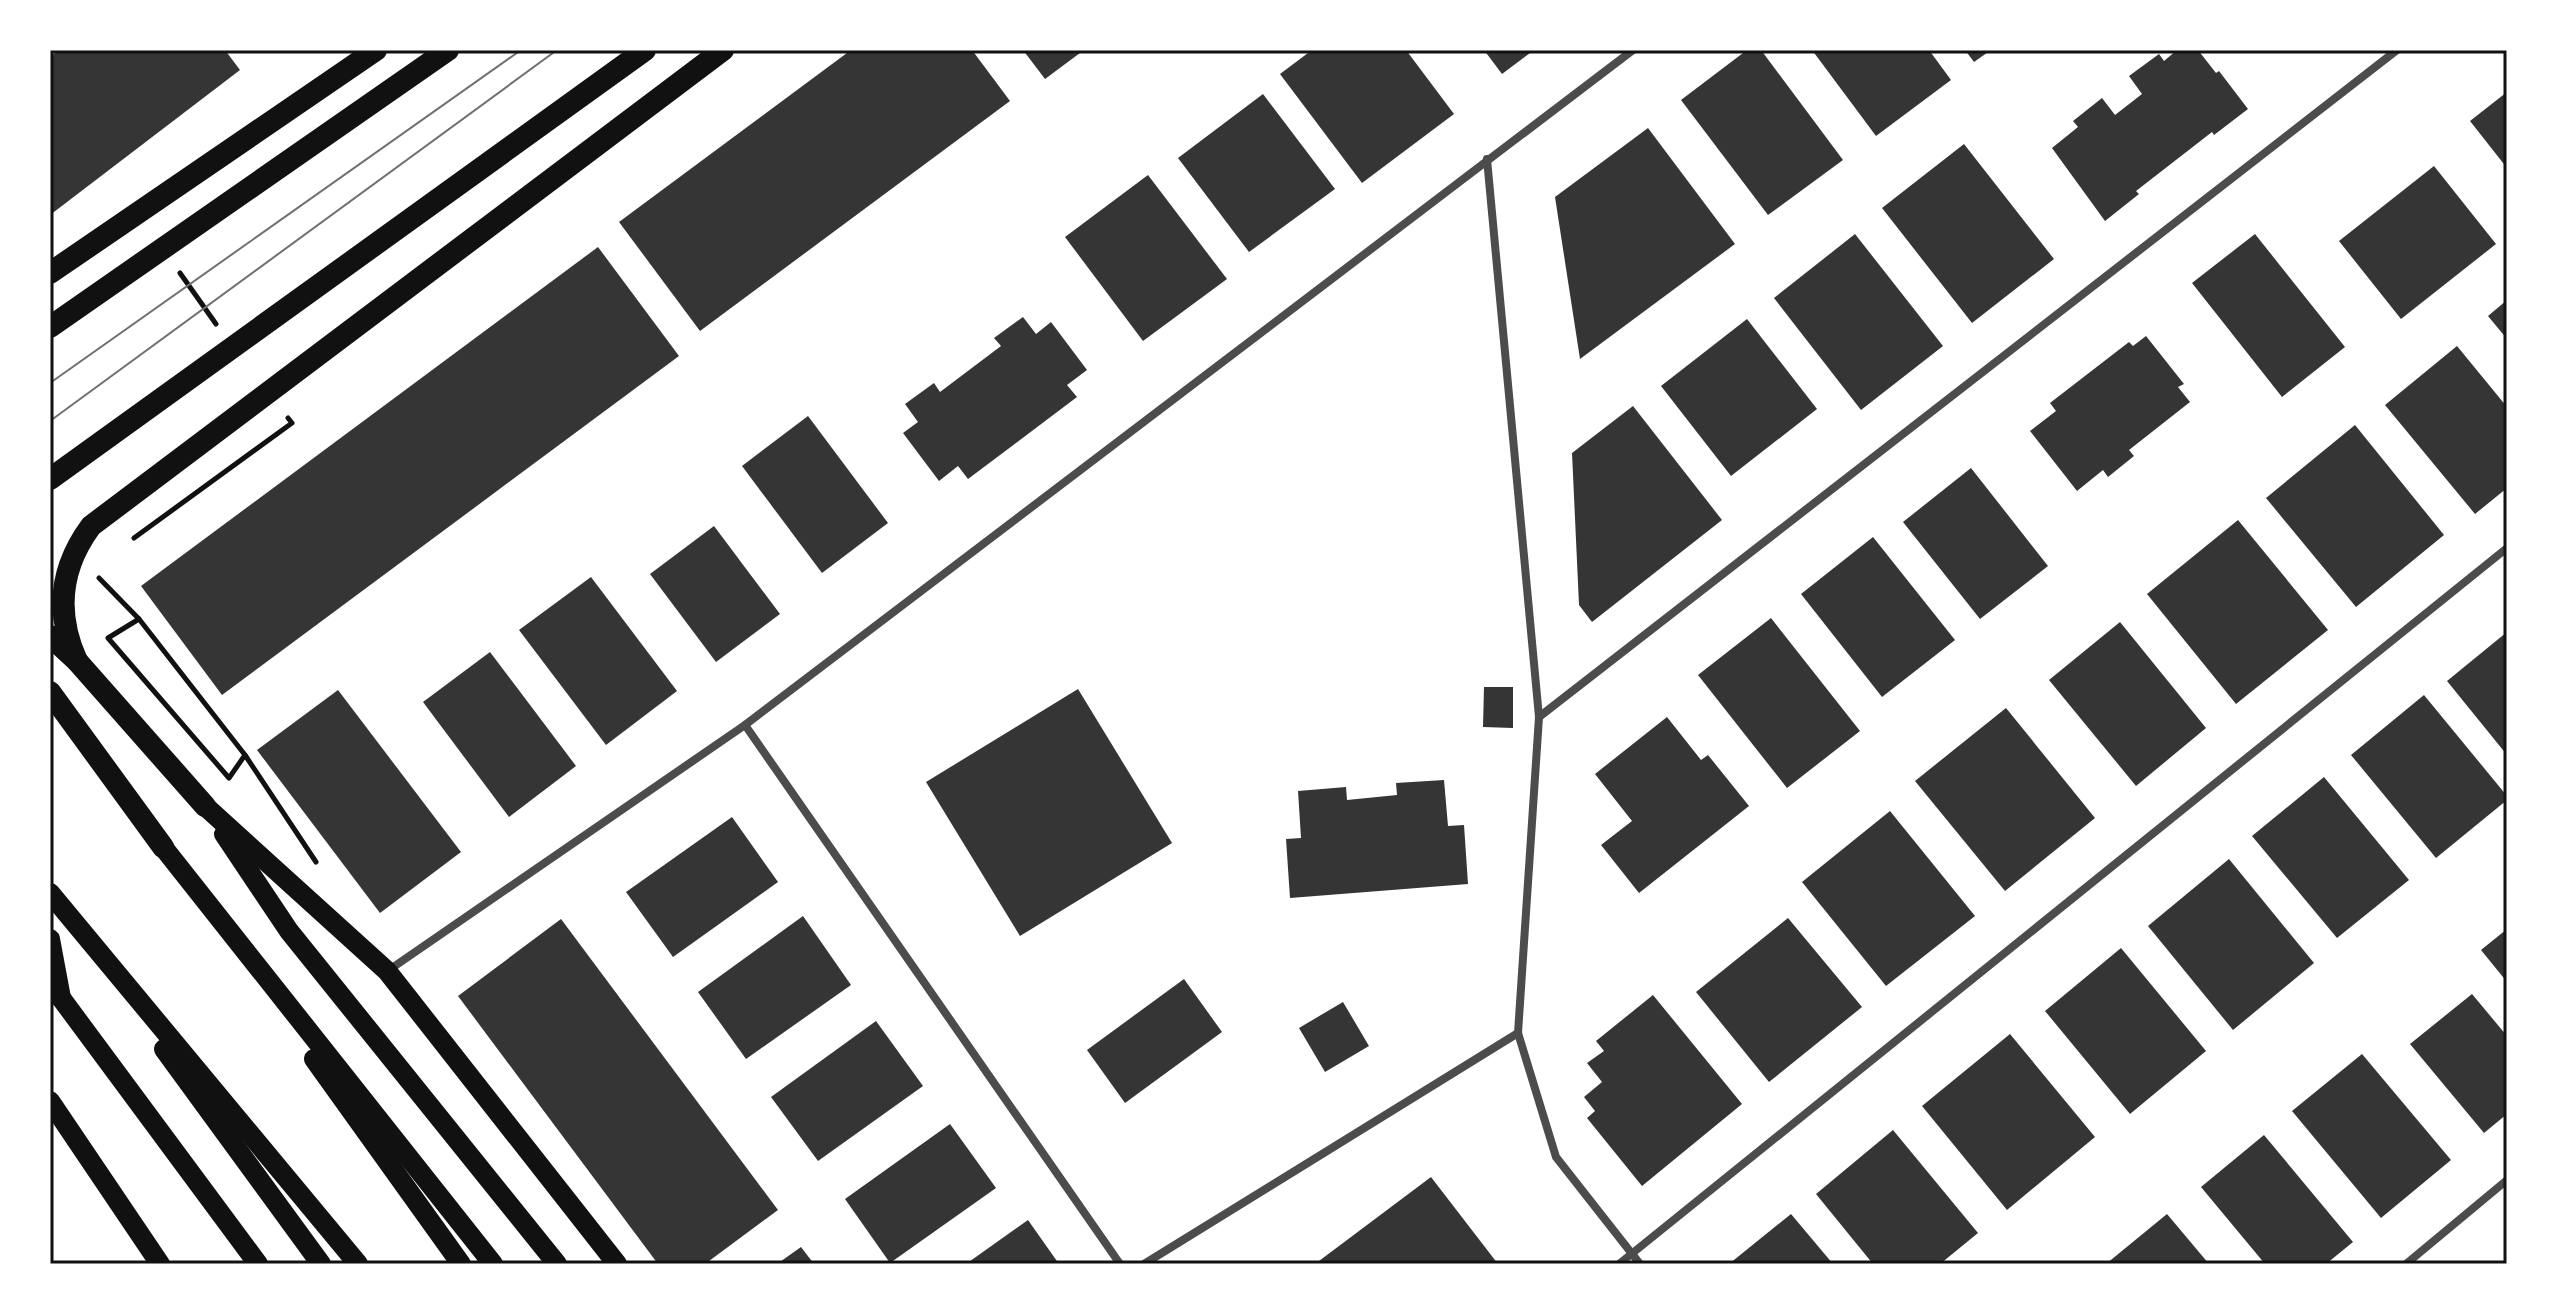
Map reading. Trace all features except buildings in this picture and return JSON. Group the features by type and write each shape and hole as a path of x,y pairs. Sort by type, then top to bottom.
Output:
{"highway":[{"path":"50,273 376,50"},
{"path":"50,327 448,50"},
{"path":"50,479 645,50"},
{"path":"77,661 63,621 62,601 70,560 91,526 723,50"},
{"path":"50,636 77,661 205,806"},
{"path":"50,692 163,847"}],"main road":[{"path":"205,806 387,971 617,1264"},
{"path":"205,806 289,931 557,1264"},
{"path":"163,847 461,1264"},
{"path":"163,847 493,1264"},
{"path":"50,893 321,1264"},
{"path":"50,893 358,1264"},
{"path":"50,939 55,993 258,1264"},
{"path":"50,1101 160,1264"}],"street":[{"path":"387,971 745,725 1633,50"},
{"path":"1539,717 2397,50"},
{"path":"1487,159 1539,717 1518,1033 1556,1157 1640,1264"},
{"path":"1619,1264 2507,548"},
{"path":"745,725 1120,1264"},
{"path":"1144,1264 1518,1033"},
{"path":"2406,1264 2507,1180"}],"path":[{"path":"176,268 222,331"},
{"path":"128,542 292,423 268,394"},
{"path":"90,569 139,619 245,755 320,869"},
{"path":"139,619 108,638 229,778 245,755"}],"tram line":[{"path":"50,383 521,50"},
{"path":"50,421 557,50"}]}
